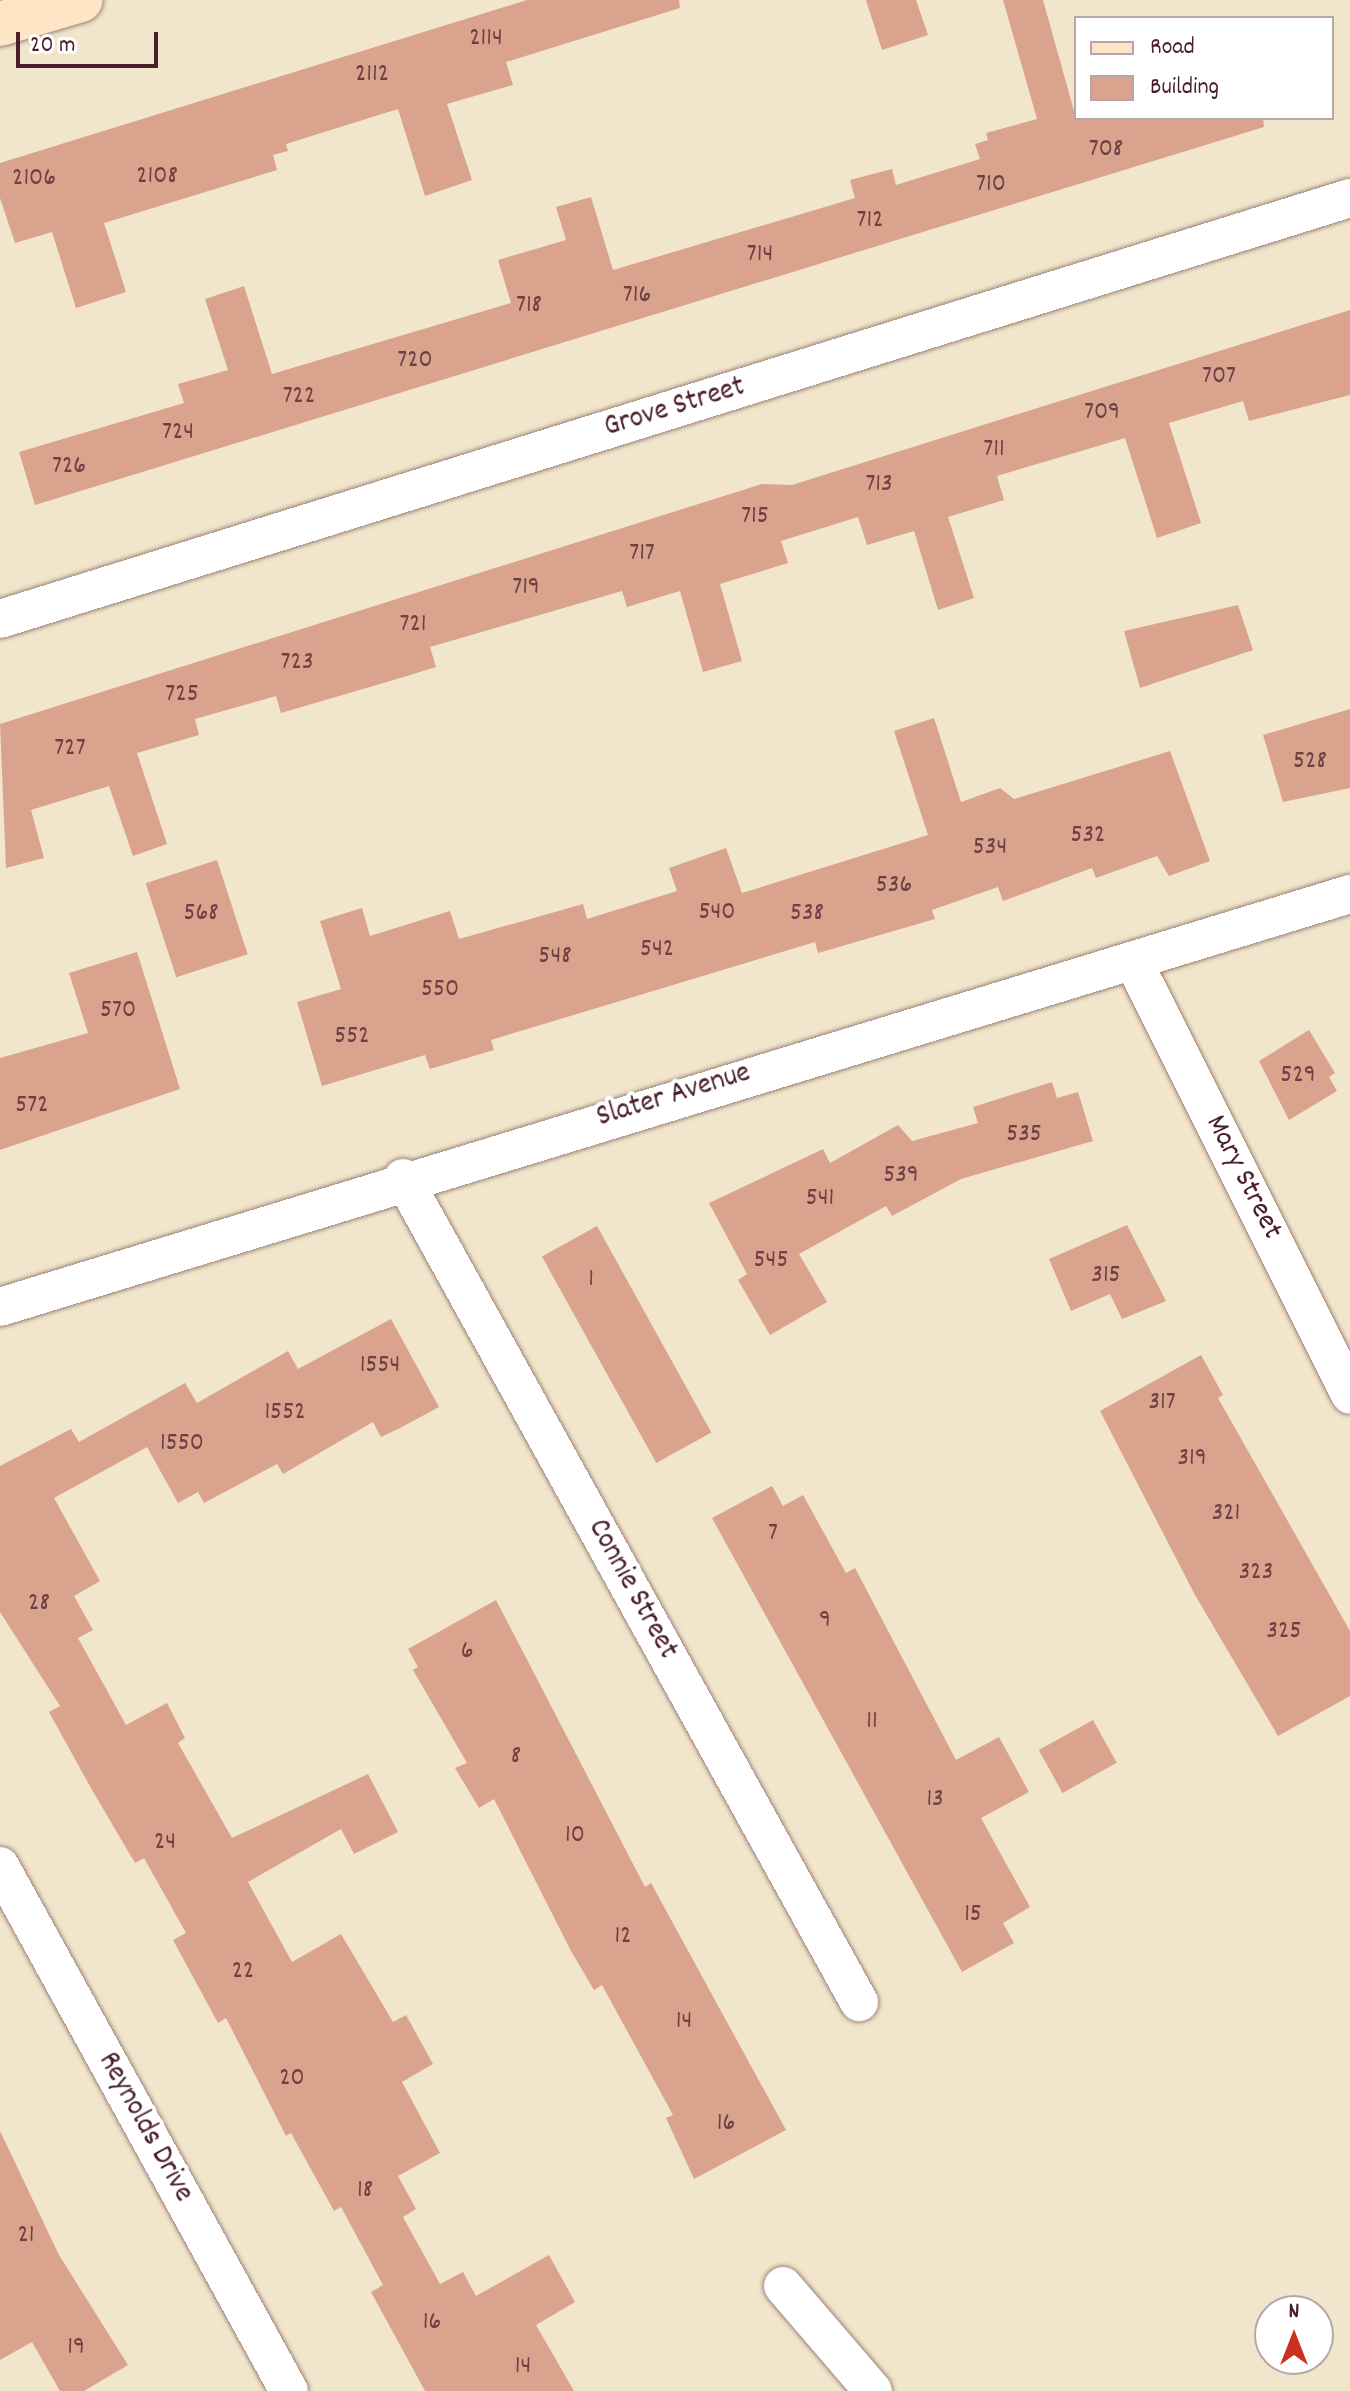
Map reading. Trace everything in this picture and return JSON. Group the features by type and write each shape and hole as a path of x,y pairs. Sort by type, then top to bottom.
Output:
{"main road":[{"path":"0,24 81,0"}],"street":[{"name":"Grove Street","path":"0,619 1350,198"},
{"name":"Slater Avenue","path":"0,1307 403,1178 1350,894"},
{"name":"Mary Street","path":"1133,961 1350,1395"},
{"name":"Connie Street","path":"403,1178 859,2002"},
{"name":"Reynolds Drive","path":"0,1866 289,2391"},
{"path":"783,2286 873,2391"}],"building":[{"path":"527,0 679,0 680,8 506,62 513,85 447,104 472,180 425,196 398,109 286,144 288,151 273,155 277,170 104,223 126,292 76,308 52,232 15,243 0,198 0,163"},
{"path":"866,0 916,0 928,35 882,50"},
{"path":"1003,0 1043,0 1074,120 1263,120 1264,127 35,505 19,452 184,403 178,384 228,370 205,299 244,286 272,374 511,303 498,260 566,240 556,207 591,197 613,270 855,198 850,180 892,169 896,185 980,159 975,144 988,140 986,133 1037,119"},
{"path":"1350,310 1350,395 1249,421 1243,401 1169,423 1201,523 1157,538 1125,438 997,476 1004,500 948,517 974,598 938,610 914,531 867,545 858,517 781,541 788,563 720,584 742,661 703,672 680,591 627,607 622,591 430,647 436,667 397,679 281,713 276,696 195,719 199,735 137,753 167,844 133,856 109,786 31,810 44,858 6,868 0,724 762,484 792,485"},
{"path":"1238,605 1253,650 1140,688 1124,631"},
{"path":"1350,709 1350,788 1283,802 1263,735"},
{"path":"934,718 961,802 1000,788 1014,799 1170,751 1210,861 1169,876 1157,856 1096,878 1092,868 1003,901 998,887 932,910 935,919 818,953 815,942 491,1040 494,1050 430,1069 425,1055 322,1086 297,1002 341,989 320,921 362,908 370,936 450,911 459,939 583,904 587,919 677,891 669,868 726,848 742,893 928,835 894,731"},
{"path":"217,860 248,954 176,977 146,883"},
{"path":"137,952 180,1089 0,1150 0,1058 88,1033 69,973"},
{"path":"1309,1030 1335,1073 1329,1077 1337,1091 1289,1120 1259,1061"},
{"path":"1052,1082 1057,1098 1078,1092 1093,1141 961,1179 892,1216 886,1206 799,1254 827,1302 770,1335 738,1280 747,1274 709,1203 823,1149 830,1163 898,1125 912,1141 978,1123 973,1107"},
{"path":"1127,1225 1166,1301 1122,1319 1110,1294 1071,1311 1049,1259"},
{"path":"597,1226 711,1432 656,1463 542,1257"},
{"path":"391,1319 439,1407 400,1428 381,1437 373,1422 283,1474 277,1464 204,1503 198,1492 178,1503 147,1447 54,1498 100,1581 74,1596 93,1630 78,1638 126,1725 167,1703 185,1738 178,1743 232,1838 368,1774 398,1832 354,1854 341,1829 248,1882 292,1962 341,1934 393,2022 406,2015 433,2064 402,2082 440,2153 398,2176 416,2209 403,2217 440,2284 463,2272 476,2296 549,2255 575,2302 536,2325 574,2391 425,2391 371,2292 383,2285 341,2207 334,2211 291,2133 286,2136 226,2018 218,2023 173,1940 186,1933 144,1858 135,1863 92,1790 49,1712 60,1706 0,1612 0,1466 71,1429 79,1442 185,1383 197,1403 288,1351 298,1369"},
{"path":"1201,1355 1223,1395 1218,1398 1350,1631 1350,1696 1278,1736 1195,1595 1100,1411"},
{"path":"772,1486 783,1506 803,1495 846,1573 855,1568 956,1760 999,1737 1029,1792 981,1818 1030,1907 1003,1923 1014,1943 962,1972 712,1518"},
{"path":"496,1600 645,1887 651,1883 786,2130 694,2179 666,2118 673,2115 602,1985 594,1990 571,1951 494,1799 479,1808 455,1768 467,1763 413,1670 418,1667 408,1649"},
{"path":"1093,1720 1117,1763 1063,1793 1039,1750"},
{"path":"0,2131 59,2255 128,2365 84,2391 60,2391 32,2342 0,2360"}]}
